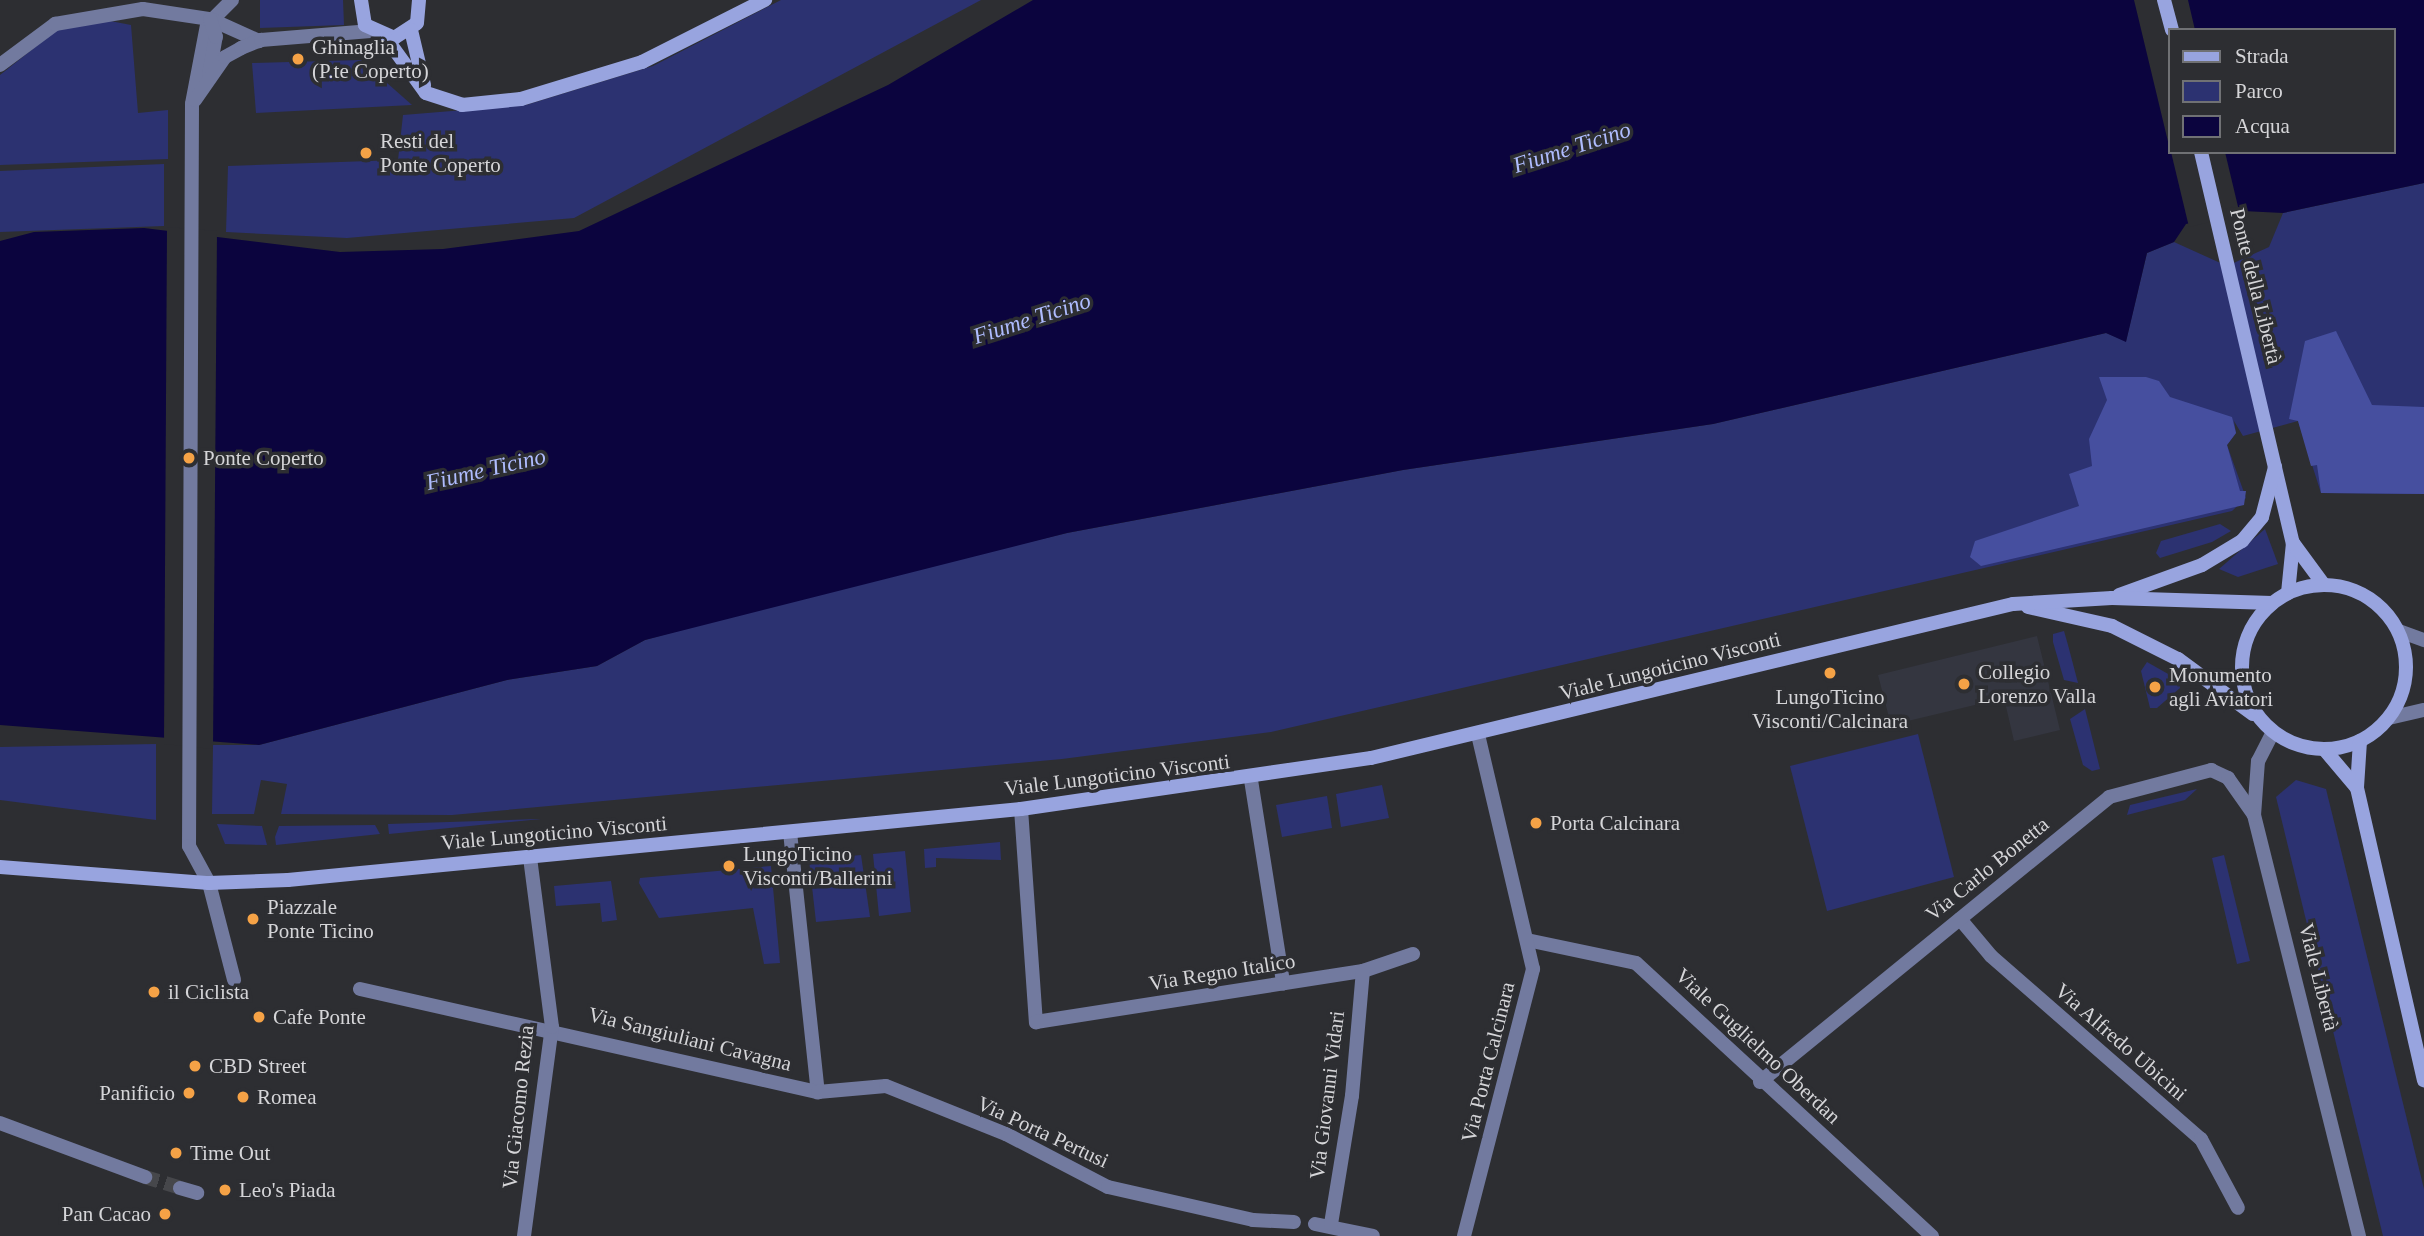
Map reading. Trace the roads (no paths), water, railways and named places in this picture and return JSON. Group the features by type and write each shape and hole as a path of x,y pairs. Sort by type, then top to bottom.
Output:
{"main road":[{"path":"361,0 361,17 371,32 386,38 426,93 462,105 522,99 642,62 765,0"},
{"path":"419,0 411,30 426,93"},
{"path":"2164,0 2171,28"},
{"path":"386,38 411,30"},
{"name":"Ponte della Libertà","path":"2202,154 2276,463"},
{"path":"2276,463 2293,543 2288,593"},
{"path":"2112,598 2202,565 2242,541 2262,517 2276,463"},
{"path":"2293,543 2324,584 2375,602 2399,631 2407,667 2389,718 2360,741 2325,750"},
{"path":"2324,584 2288,593 2272,603 2243,649 2244,686 2260,719 2273,732 2325,750 2357,788"},
{"name":"Viale Lungoticino Visconti","path":"0,867 209,883 530,857 1021,809 1251,780 1478,734 2013,604 2112,598 2272,603"},
{"name":"Viale Lungoticino Visconti","path":"2013,604 2112,626 2178,659 2260,719"},
{"path":"2360,741 2357,788 2424,1080"}],"street":[{"path":"232,0 210,19 192,104 189,846 209,883 234,980"},
{"path":"0,65 55,24 84,15 143,9 210,19 259,41"},
{"path":"209,75 216,37 210,19"},
{"path":"192,104 209,75 225,57 259,41 371,32"},
{"path":"2399,631 2424,640"},
{"path":"2389,718 2424,710"},
{"name":"Viale Libertà","path":"2273,732 2258,761 2255,815 2359,1236"},
{"name":"Via Porta Calcinara","path":"1464,1236 1533,969 1478,734"},
{"name":"Via Carlo Bonetta","path":"1760,1082 2109,797 2132,788 2211,770 2228,778 2255,815"},
{"path":"1251,780 1283,983"},
{"name":"Via Regno Italico","path":"1021,809 1036,1022 1363,971 1413,954"},
{"path":"790,832 818,1092"},
{"name":"Via Giacomo Rezia","path":"524,1236 552,1027 530,857"},
{"name":"Via Alfredo Ubicini","path":"1960,919 1991,956 2201,1139 2238,1208"},
{"name":"Viale Guglielmo Oberdan","path":"1527,940 1636,963 1760,1082 1933,1236"},
{"name":"Via Giovanni Vidari","path":"1331,1224 1352,1096 1363,971"},
{"name":"Via Sangiuliani Cavagna","path":"360,989 552,1027 818,1092"},
{"name":"Via Porta Pertusi","path":"818,1092 886,1086 1003,1133 1108,1187 1253,1220 1294,1222"},
{"path":"0,1123 145,1177"},
{"path":"180,1188 197,1193"},
{"path":"1315,1224 1331,1224 1373,1236"}],"water":[{"name":"Fiume Ticino","path":"1033,0 2424,0 2424,183 2283,213 2243,211 2186,224 2174,242 2147,253 2126,342 2106,333 1713,424 1403,470 1067,533 645,640 597,666 507,680 259,745 0,725 0,241 34,232 144,228 340,252 443,249 579,231 888,85"}],"tunnel":[{"path":"145,1177 180,1188"}],"place":[{"name":"Ghinaglia (P.te Coperto)","path":"298,59"},
{"name":"Resti del Ponte Coperto","path":"366,153"},
{"name":"Ponte Coperto","path":"189,458"},
{"name":"LungoTicino Visconti/Calcinara","path":"1830,673"},
{"name":"Collegio Lorenzo Valla","path":"1964,684"},
{"name":"Monumento agli Aviatori","path":"2155,687"},
{"name":"Porta Calcinara","path":"1536,823"},
{"name":"LungoTicino Visconti/Ballerini","path":"729,866"},
{"name":"Piazzale Ponte Ticino","path":"253,919"},
{"name":"il Ciclista","path":"154,992"},
{"name":"Cafe Ponte","path":"259,1017"},
{"name":"CBD Street","path":"195,1066"},
{"name":"Panificio","path":"189,1093"},
{"name":"Romea","path":"243,1097"},
{"name":"Time Out","path":"176,1153"},
{"name":"Leo's Piada","path":"225,1190"},
{"name":"Pan Cacao","path":"165,1214"}]}
